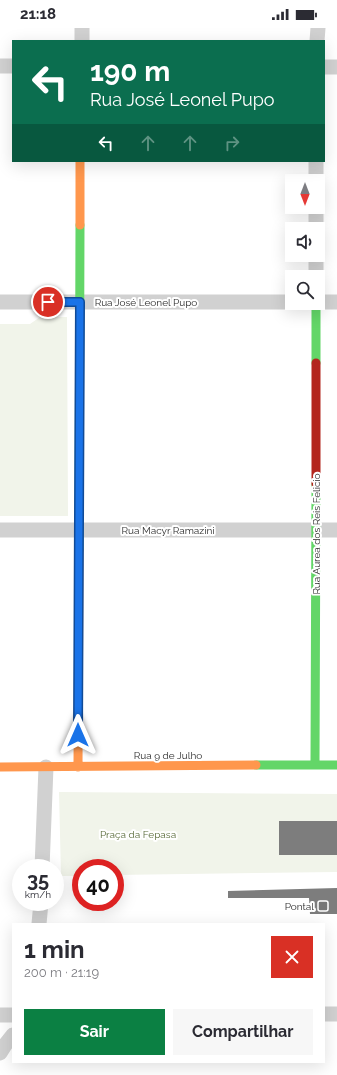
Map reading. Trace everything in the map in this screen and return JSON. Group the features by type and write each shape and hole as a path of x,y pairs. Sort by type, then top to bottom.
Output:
{"street":[{"path":"82,28 82,40"},
{"path":"317,40 318,28"},
{"path":"0,66 12,66"},
{"path":"325,67 337,67"},
{"path":"78,767 80,162"},
{"path":"316,162 316,174"},
{"name":"Rua José Leonel Pupo","path":"0,302 285,302"},
{"path":"325,302 337,302"},
{"name":"Rua Aurea dos Reis Felicio","path":"315,765 317,310"},
{"name":"Rua Macyr Ramazini","path":"0,530 337,530"},
{"name":"Rua 9 de Julho","path":"0,768 337,765"},
{"path":"42,859 46,767"},
{"path":"39,923 40,911"},
{"path":"325,1014 337,1014"},
{"path":"0,1015 12,1015"},
{"path":"0,1053 4,1045 12,1036"}],"green space":[{"path":"40,317 67,317 68,516 0,516 0,324 30,324"},
{"name":"Praça da Fepasa","path":"59,792 337,794 337,872 124,875 124,859 72,859 72,876 64,876 64,859 61,859"}],"building":[{"path":"279,821 337,821 337,855 279,855"},
{"name":"Pontal","path":"337,888 337,914 310,914 309,898 228,898 228,891"}],"traffic: fast":[{"path":"79,550 80,225"},
{"path":"316,310 316,363"},
{"path":"315,765 316,484"},
{"path":"256,765 337,765"}],"traffic: slow":[{"path":"80,162 80,225"},
{"path":"78,767 79,550"},
{"path":"0,767 256,765"}],"traffic: jam":[{"path":"316,363 316,484"}],"place":[{"name":"Pontal","path":"323,906"}],"route":[{"path":"48,302 80,302 78,735"}]}
